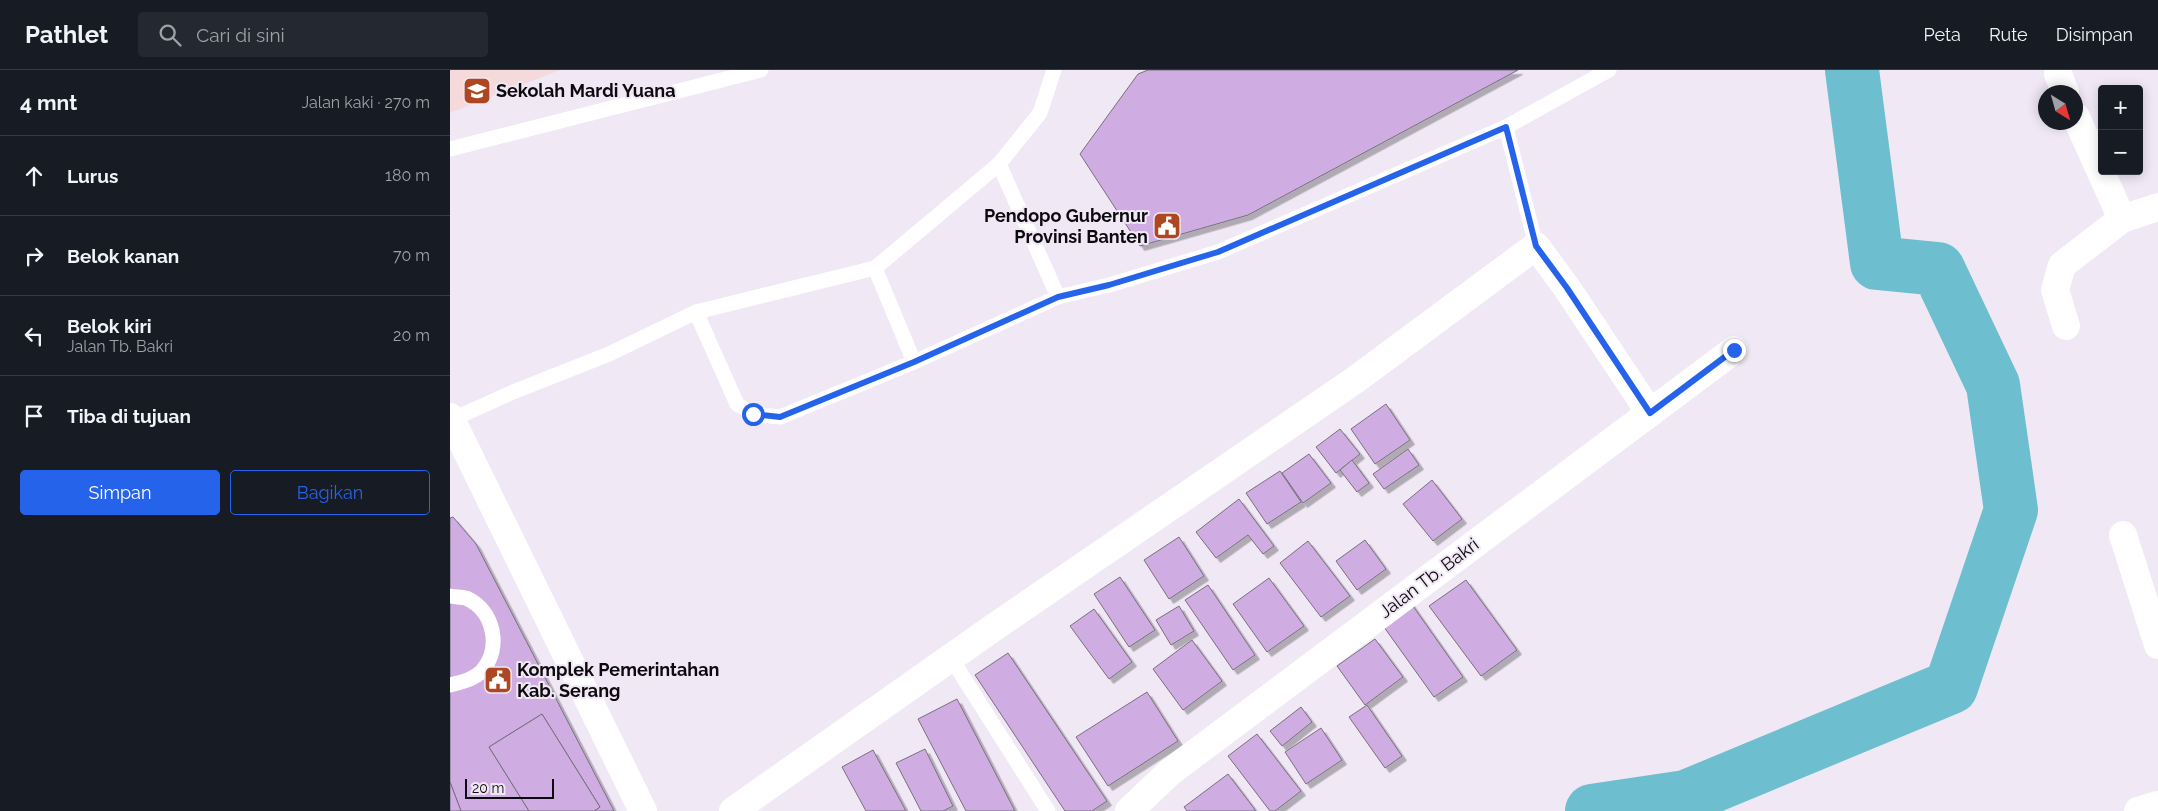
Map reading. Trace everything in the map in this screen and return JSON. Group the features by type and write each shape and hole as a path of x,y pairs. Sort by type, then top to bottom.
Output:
{"street":[{"path":"2082,130 2122,219"},
{"path":"2066,326 2054,290 2062,265 2122,219 2158,207"},
{"path":"733,811 951,658 1355,380 1536,246 1567,288 1650,413"},
{"name":"Jalan Tb. Bakri","path":"1129,811 1170,772 1734,350"},
{"path":"450,419 643,811"},
{"path":"2123,536 2158,645"},
{"path":"2138,811 2158,805"}],"lane":[{"path":"450,149 761,70"},
{"path":"450,419 609,354 696,312 875,268 998,164 1040,113 1054,70"},
{"path":"696,312 737,404 753,414 780,417 914,362 1058,297 1109,285 1218,252 1506,127 1609,70"},
{"path":"1506,127 1536,246"},
{"path":"998,164 1058,297"},
{"path":"875,268 914,362"},
{"path":"450,596 466,598 480,608 490,622 494,639 491,657 481,671 467,681 450,685"},
{"path":"951,658 1048,811"}],"shaded area":[{"name":"Sekolah Mardi Yuana","path":"450,70 560,70 450,113"}],"building":[{"path":"1148,70 1518,70 1248,215 1140,246 1080,154 1138,74"},
{"path":"1386,404 1410,440 1375,464 1351,429"},
{"path":"1340,429 1360,454 1336,473 1316,447"},
{"path":"1408,449 1419,465 1384,489 1373,474"},
{"path":"1309,454 1331,483 1303,503 1282,473"},
{"path":"1352,460 1369,483 1357,492 1340,470"},
{"path":"1280,471 1301,502 1267,524 1246,493"},
{"path":"1432,480 1462,519 1433,541 1403,504"},
{"path":"1239,499 1274,546 1263,554 1248,535 1216,558 1196,532"},
{"name":"Komplek Pemerintahan Kab. Serang","path":"453,517 476,544 614,811 594,811 600,807 542,714 489,747 529,811 461,811 450,782 450,518"},
{"path":"1179,537 1204,576 1169,599 1144,560"},
{"path":"1365,540 1386,569 1357,590 1336,561"},
{"path":"1308,541 1350,596 1321,617 1280,563"},
{"path":"1120,577 1155,630 1129,647 1094,594"},
{"path":"1269,578 1304,626 1267,652 1233,604"},
{"path":"1466,580 1517,650 1481,676 1429,606"},
{"path":"1208,585 1255,655 1233,670 1185,600"},
{"path":"1408,599 1463,677 1434,697 1379,620"},
{"path":"1179,606 1194,631 1171,645 1156,620"},
{"path":"1094,609 1132,662 1109,679 1070,626"},
{"path":"1375,639 1403,677 1365,705 1337,666"},
{"path":"1192,640 1222,681 1183,710 1153,669"},
{"path":"1008,653 1107,801 1092,811 1065,811 975,675"},
{"path":"1147,692 1178,741 1108,786 1076,737"},
{"path":"957,699 1015,811 966,811 918,719"},
{"path":"1367,705 1402,756 1385,768 1349,717"},
{"path":"1301,707 1312,722 1282,746 1270,731"},
{"path":"542,714 600,807 594,811 529,811 489,747"},
{"path":"1321,728 1342,760 1306,784 1285,752"},
{"path":"1257,734 1301,791 1275,811 1270,811 1228,756"},
{"path":"925,749 953,806 943,811 921,811 896,763"},
{"path":"873,750 906,811 866,811 842,767"},
{"path":"1228,774 1256,811 1187,811 1184,807"},
{"path":"450,782 461,811 450,811"}],"waterway":[{"path":"1592,811 1686,797 1951,687 2011,510 1993,385 1938,269 1877,263 1852,70"}],"place":[{"name":"Sekolah Mardi Yuana","path":"477,91"},
{"name":"Pendopo Gubernur Provinsi Banten","path":"1167,226"},
{"name":"Komplek Pemerintahan Kab. Serang","path":"498,680"}],"route":[{"path":"753,414 780,417 914,362 1058,297 1109,285 1218,252 1506,127 1536,246 1567,288 1650,413 1734,350"}]}
